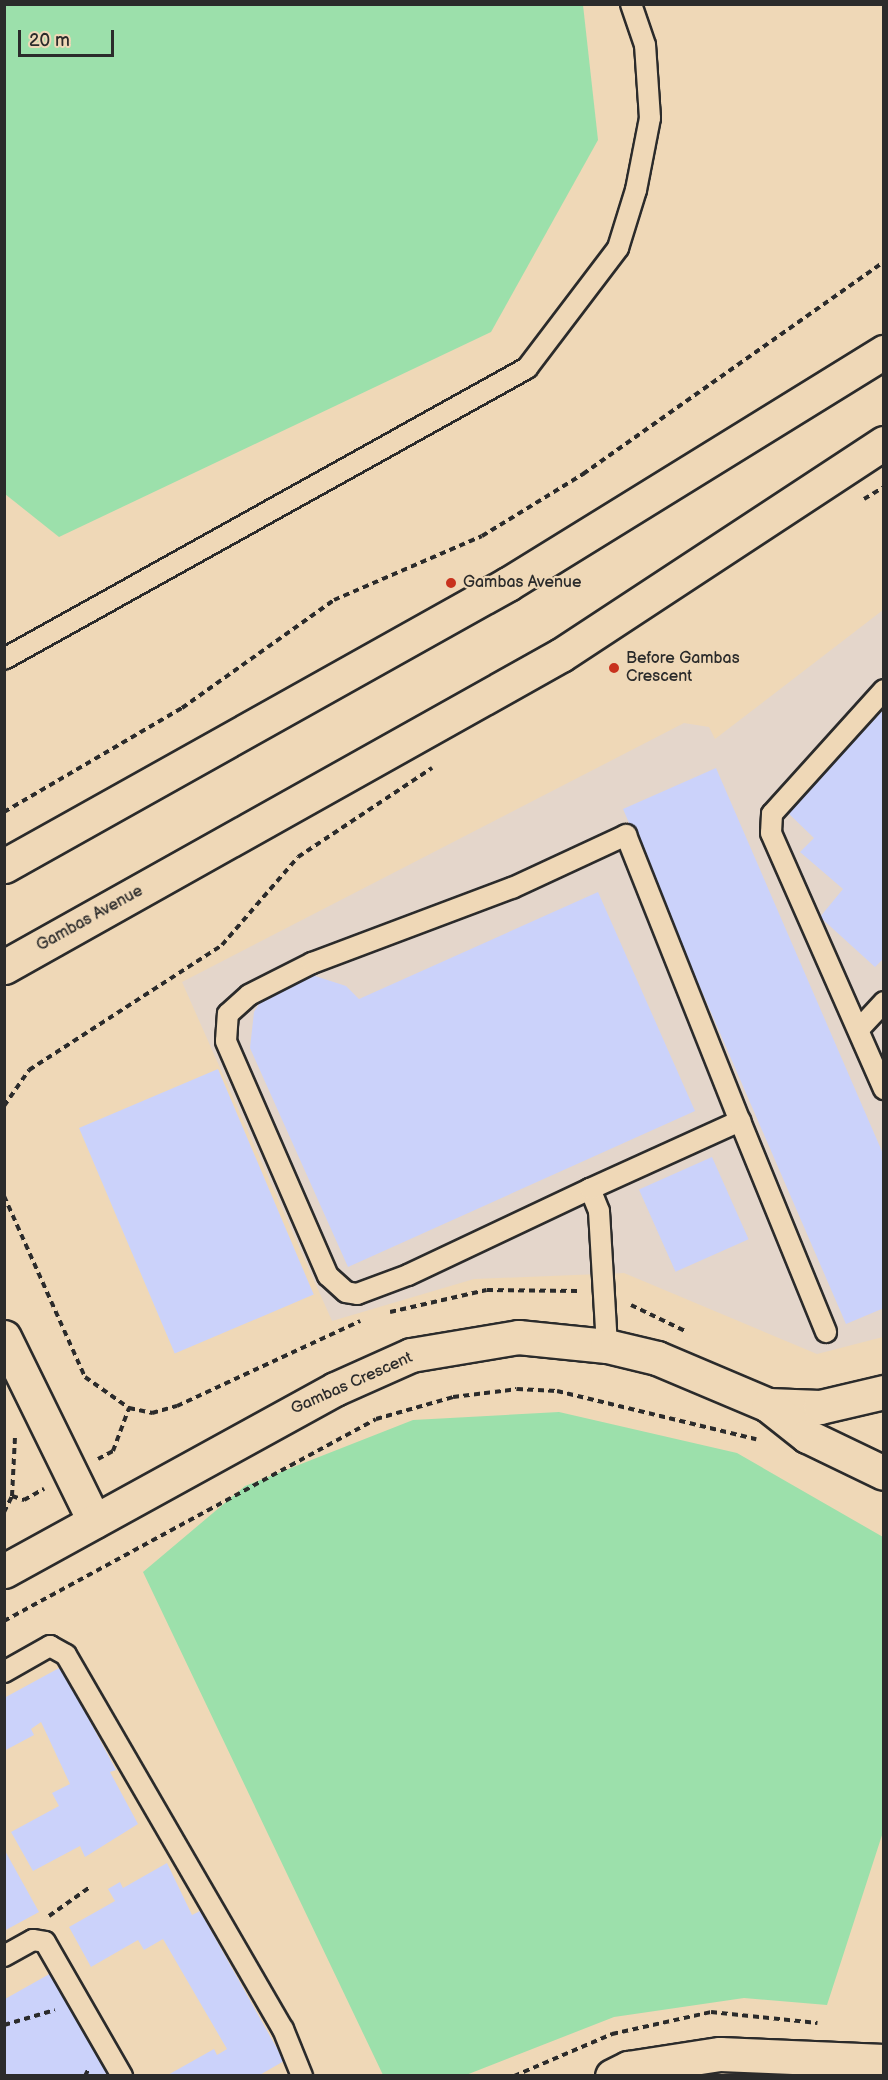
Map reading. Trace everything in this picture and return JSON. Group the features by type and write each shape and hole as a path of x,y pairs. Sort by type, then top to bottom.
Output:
{"main road":[{"path":"4,866 508,584 884,352"},
{"name":"Gambas Avenue","path":"18,959 561,655 884,443"},
{"path":"4,983 18,959"},
{"path":"4,1337 94,1521"},
{"name":"Gambas Crescent","path":"4,1571 263,1425 411,1355 518,1337 607,1346 667,1362 768,1405 807,1436 884,1473"},
{"name":"Gambas Crescent","path":"768,1405 820,1407 884,1392"},
{"path":"612,2076 628,2068 720,2054 884,2061"}],"lane":[{"path":"4,658 527,368 618,248 636,190 650,118 645,45 632,4"},
{"path":"884,690 772,814 771,833 859,1029 879,1063 884,1089"},
{"path":"740,1121 408,1275 357,1294 346,1292 328,1276 226,1041 228,1014 249,995 312,963 512,888 626,835 826,1332"},
{"path":"859,1029 884,1002"},
{"path":"590,1189 599,1211 607,1346"},
{"path":"4,1672 50,1646 66,1655 272,2009 302,2076"},
{"path":"4,1956 33,1940 45,1942 122,2076"}],"path":[{"path":"4,812 182,708 334,600 482,536 583,474 884,262"},
{"path":"853,505 884,487"},
{"path":"4,1106 29,1070 222,945 306,850 443,761"},
{"path":"4,1196 85,1377 129,1408"},
{"path":"4,1621 376,1419 453,1397 517,1389 557,1391 766,1442"},
{"path":"12,1496 15,1426"}],"shaded area":[{"path":"883,610 883,1337 817,1354 624,1273 474,1279 332,1321 182,982 684,723 709,727 715,739"}],"green space":[{"path":"4,5 583,5 598,140 491,332 59,537 5,494"},
{"path":"559,1412 737,1453 883,1537 883,1832 827,2005 744,1998 614,2017 466,2075 383,2075 143,1572 245,1486 413,1420"}],"building":[{"path":"884,709 884,958 875,967 820,917 843,889 800,852 814,838 787,812"},
{"path":"716,768 884,1156 884,1308 846,1324 623,809"},
{"path":"598,892 695,1111 348,1267 250,1048 254,1012 264,996 294,976 312,975 346,986 359,999"},
{"path":"218,1069 314,1295 175,1354 79,1128"},
{"path":"712,1157 749,1239 676,1272 639,1190"},
{"path":"61,1667 116,1770 110,1772 138,1824 85,1857 80,1846 33,1871 11,1832 59,1806 52,1793 70,1784 41,1722 31,1729 34,1735 4,1751 4,1698"},
{"path":"4,1849 39,1912 4,1931"},
{"path":"167,1863 192,1915 200,1911 284,2061 258,2076 166,2076 214,2049 217,2055 227,2049 163,1939 144,1950 138,1940 91,1967 69,1927 115,1901 108,1889 120,1882 123,1888"},
{"path":"53,1972 111,2076 5,2076 5,1999"}],"place":[{"name":"Gambas Avenue","path":"451,583"},
{"name":"Before Gambas Crescent","path":"614,668"}]}
